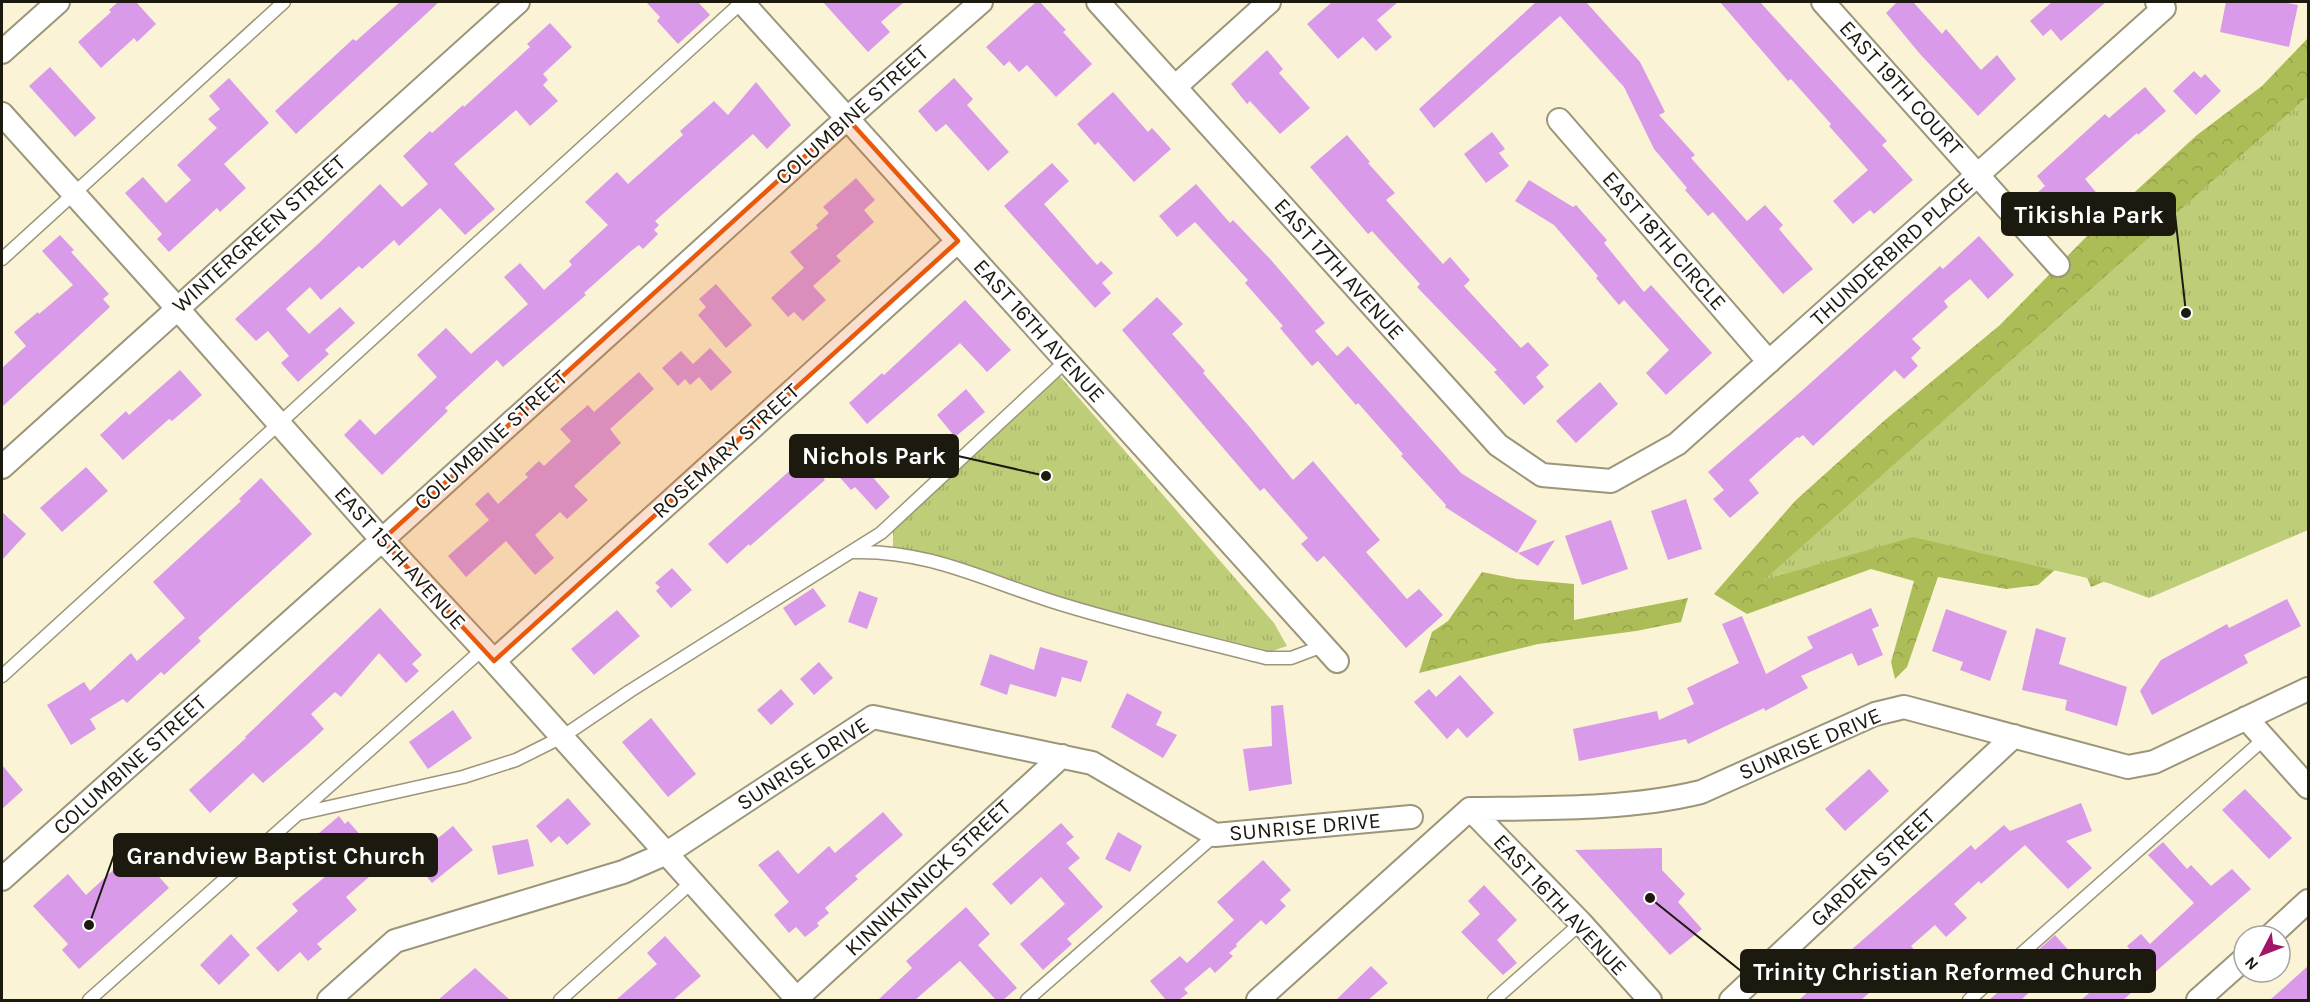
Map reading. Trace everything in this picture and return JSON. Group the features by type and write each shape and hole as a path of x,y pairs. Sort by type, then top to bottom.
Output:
{"street":[{"path":"2,52 58,2"},
{"name":"WINTERGREEN STREET","path":"2,467 518,2"},
{"name":"EAST 16TH AVENUE","path":"742,2 1330,654"},
{"name":"COLUMBINE STREET","path":"2,879 382,540 847,118 981,2"},
{"name":"EAST 17TH AVENUE","path":"1098,2 1498,446 1542,475 1611,481"},
{"path":"1175,87 1269,2"},
{"name":"EAST 19TH COURT","path":"1823,2 2058,265"},
{"name":"THUNDERBIRD PLACE","path":"1611,481 1677,444 1978,174 2161,5"},
{"name":"EAST 15TH AVENUE","path":"2,114 382,540 667,853 796,1000"},
{"name":"EAST 18TH CIRCLE","path":"1559,120 1769,362"},
{"name":"ROSEMARY STREET","path":"488,655 958,241"},
{"name":"SUNRISE DRIVE","path":"1470,809 1556,807 1676,798 1701,792 1875,714 1904,707 2128,768 2154,762 2308,689"},
{"name":"SUNRISE DRIVE","path":"329,1000 395,941 623,872 667,853 873,717 1092,763 1215,835 1411,816"},
{"path":"2246,718 2308,787"},
{"name":"GARDEN STREET","path":"1731,1000 2014,736"},
{"name":"KINNIKINNICK STREET","path":"796,1000 1062,756"},
{"path":"1258,1000 1470,809"},
{"name":"EAST 16TH AVENUE","path":"1470,809 1581,923 1650,1000"},
{"path":"2283,924 2308,901"},
{"path":"2198,1000 2232,970"}],"lane":[{"path":"2,259 284,2"},
{"path":"2,676 742,2"},
{"path":"298,814 463,777 516,760 562,737 630,691 881,533 1066,361"},
{"path":"852,552 880,551 932,560 1049,600 1266,658 1330,654"},
{"path":"89,1000 298,814 488,655"},
{"path":"1969,1000 2264,739"},
{"path":"1027,1000 1215,835"},
{"path":"560,1000 692,882"},
{"path":"1494,1000 1581,923"}],"highlighted area":[{"path":"847,118 958,241 494,661 382,540"}],"green space":[{"path":"2308,38 2308,498 2091,587 2076,551 2038,585 2006,589 1938,577 1907,667 1895,679 1891,662 1914,581 1871,569 1747,614 1714,594 1795,501 1885,420 2000,325 2089,234 2197,135 2262,86"},
{"path":"2308,96 2308,530 2149,598 2108,583 1913,537 1764,580"},
{"path":"1059,375 1274,623 1287,646 1260,655 917,561 893,548 893,525"},
{"path":"1482,572 1517,579 1574,584 1574,620 1688,598 1681,622 1636,631 1538,644 1419,673 1432,632 1448,621"}],"building":[{"path":"118,2 136,2 156,24 137,42 134,38 101,68 78,42 111,12 109,10"},
{"path":"400,2 439,2 296,134 275,111 353,39 356,41"},
{"path":"646,2 698,2 710,15 678,44 657,21 660,17"},
{"path":"823,2 904,2 881,22 890,32 868,52"},
{"path":"1036,2 1040,2 1066,30 1063,32 1092,64 1056,97 1027,65 1019,72 1009,61 1004,66 986,47"},
{"path":"1332,2 1398,2 1377,20 1392,37 1376,51 1363,37 1338,59 1307,24"},
{"path":"1536,2 1586,2 1640,62 1665,112 1659,115 1695,155 1691,158 1747,221 1765,205 1783,225 1779,229 1813,269 1783,294 1713,212 1708,216 1685,190 1687,188 1654,149 1624,87 1560,16 1434,128 1419,109"},
{"path":"1720,2 1760,2 1887,141 1882,145 1913,180 1874,214 1870,210 1853,224 1833,201 1868,170 1829,126 1831,124 1791,79 1788,81"},
{"path":"1897,2 1913,2 1942,34 1946,29 1981,70 1997,55 2016,79 1978,116 1920,54 1886,13"},
{"path":"2052,2 2106,2 2061,41 2051,29 2043,36 2030,21"},
{"path":"2226,2 2282,2 2298,5 2289,47 2220,32"},
{"path":"550,23 572,47 543,74 548,80 543,85 558,101 530,126 516,110 454,164 495,209 465,235 440,208 399,246 394,240 362,269 359,266 321,300 310,287 286,309 309,334 340,307 355,323 325,350 329,354 298,382 281,363 289,356 268,331 256,341 235,319 380,184 402,207 428,184 403,156 430,131 432,133 463,105 464,107 530,47 527,44"},
{"path":"1267,50 1283,69 1279,73 1310,108 1280,134 1250,101 1247,104 1231,84"},
{"path":"50,67 96,118 75,137 29,86"},
{"path":"2194,71 2201,78 2205,74 2221,91 2196,115 2173,91"},
{"path":"229,78 269,123 224,164 246,188 220,212 217,208 169,252 157,239 162,234 125,193 143,177 166,203 191,180 177,165 217,128 208,119 220,109 209,96"},
{"path":"954,78 973,99 967,105 1009,152 988,171 946,124 936,132 918,111"},
{"path":"756,82 791,125 767,149 753,134 655,221 659,225 654,230 658,234 643,249 639,245 631,251 584,293 586,295 503,367 497,360 445,408 448,411 382,475 344,435 360,419 375,435 437,377 417,355 446,328 471,354 528,304 504,277 520,263 544,290 572,265 569,261 608,225 585,202 617,172 628,184 683,135 680,131 714,101 728,115"},
{"path":"2145,87 2166,111 2085,179 2105,203 2082,223 2058,195 2049,204 2038,192 2045,186 2037,176 2105,114 2109,118"},
{"path":"1113,92 1148,132 1152,128 1171,149 1134,182 1098,142 1095,145 1077,124"},
{"path":"1492,132 1505,149 1499,153 1509,166 1486,183 1464,154"},
{"path":"1347,135 1395,193 1386,200 1443,264 1450,257 1470,280 1464,286 1521,348 1528,342 1549,365 1536,377 1544,387 1524,405 1494,372 1497,370 1417,287 1420,284 1372,231 1368,234 1310,167"},
{"path":"1052,163 1069,181 1044,204 1097,265 1101,261 1113,273 1102,283 1111,293 1095,308 1004,206"},
{"path":"856,178 875,200 864,210 874,222 836,256 841,261 813,286 826,300 803,321 794,312 788,317 771,298 804,268 790,252 818,228 816,225 829,213 823,207"},
{"path":"1529,180 1573,207 1576,205 1607,240 1604,243 1644,292 1651,285 1712,353 1666,395 1646,373 1669,350 1624,300 1619,305 1596,278 1598,276 1554,225 1515,201"},
{"path":"1196,184 1230,223 1233,220 1271,260 1325,323 1315,331 1337,356 1348,346 1461,473 1537,521 1517,553 1445,507 1446,505 1401,456 1403,454 1358,403 1356,405 1318,361 1312,366 1280,328 1283,326 1245,283 1248,280 1195,222 1177,237 1159,216"},
{"path":"60,235 74,250 71,252 109,294 103,299 110,307 2,407 2,368 26,346 14,332 73,285 42,251"},
{"path":"1979,236 2014,275 1988,299 1970,279 1944,301 1948,307 1912,339 1921,348 1911,358 1918,366 1904,379 1895,370 1813,446 1803,435 1797,437 1749,480 1759,493 1730,518 1713,499 1724,490 1708,472 1940,266 1943,269"},
{"path":"716,284 752,325 726,348 698,315 706,307 699,299"},
{"path":"1157,297 1183,324 1172,334 1293,480 1313,461 1380,540 1366,552 1407,599 1419,589 1443,615 1406,648 1324,556 1317,562 1301,544 1308,538 1264,488 1260,491 1122,330"},
{"path":"965,300 1011,350 987,372 960,343 867,424 849,403 882,373 884,375"},
{"path":"710,348 732,372 711,391 699,377 690,385 685,379 678,386 662,368 681,351 693,364"},
{"path":"180,370 202,395 172,421 169,419 123,460 100,435 126,411 129,415"},
{"path":"639,372 654,389 610,429 621,443 574,486 588,500 567,519 560,512 535,535 554,558 535,575 506,541 466,577 448,556 489,520 475,504 488,492 498,504 528,477 525,474 539,461 544,466 571,441 560,429 588,405 594,412"},
{"path":"1600,382 1618,404 1576,443 1556,421"},
{"path":"966,389 985,412 955,437 937,415"},
{"path":"871,442 886,460 870,474 890,497 876,510 855,487 851,490 835,472"},
{"path":"805,457 825,480 727,564 708,544"},
{"path":"86,467 108,491 62,532 40,508"},
{"path":"261,478 312,534 198,638 201,641 164,675 161,672 127,703 123,699 90,719 96,729 71,745 47,705 84,682 90,691 131,653 137,661 185,618 153,582 241,501 239,499"},
{"path":"1686,499 1702,549 1668,560 1651,511"},
{"path":"2,512 26,534 2,560"},
{"path":"1611,520 1628,569 1582,585 1565,536"},
{"path":"1555,540 1538,566 1518,553"},
{"path":"672,568 692,590 671,608 656,591 660,587 655,583"},
{"path":"813,588 826,606 795,626 783,608"},
{"path":"859,591 878,598 867,629 848,622"},
{"path":"2287,599 2301,626 2244,655 2248,663 2152,715 2140,691 2161,660 2227,624 2229,628"},
{"path":"380,608 422,655 412,664 419,671 406,683 379,653 341,697 335,692 311,714 324,729 263,783 253,773 210,813 189,790"},
{"path":"1871,608 1879,626 1872,629 1883,655 1858,666 1852,653 1801,676 1808,688 1765,711 1764,708 1688,744 1686,739 1579,761 1573,729 1657,711 1659,720 1694,704 1687,688 1739,663 1722,624 1742,616 1766,674 1813,648 1807,637"},
{"path":"1946,609 2007,631 1990,681 1960,670 1963,662 1932,651"},
{"path":"617,610 640,636 594,675 571,649"},
{"path":"2036,628 2066,638 2059,664 2127,687 2117,726 2065,710 2067,700 2022,690"},
{"path":"1040,647 1088,661 1081,682 1062,677 1056,697 1010,684 1007,695 980,685 990,654 1034,670"},
{"path":"819,662 833,678 814,695 800,679"},
{"path":"1460,675 1494,713 1467,738 1458,728 1447,739 1414,702 1429,689 1436,697"},
{"path":"781,689 794,704 771,725 757,710"},
{"path":"1127,693 1162,712 1156,725 1177,735 1163,758 1111,727"},
{"path":"1283,705 1292,784 1249,791 1243,749 1272,746 1271,706"},
{"path":"453,710 472,738 428,769 409,742"},
{"path":"651,718 696,774 668,797 622,742"},
{"path":"2,765 23,790 2,809"},
{"path":"1869,769 1889,791 1845,831 1825,809"},
{"path":"2245,789 2292,838 2269,859 2222,810"},
{"path":"568,798 591,824 567,845 559,836 551,843 536,826"},
{"path":"2081,803 2092,831 2066,841 2092,868 2068,889 2025,845 1981,884 1979,881 1954,904 1967,918 1946,937 1935,925 1911,946 1921,958 1898,978 1893,972 1861,1000 1799,1000 1823,978 1831,987 1859,961 1850,951 1971,845 1975,850 2004,825 2010,831"},
{"path":"883,812 903,835 855,876 858,879 825,908 829,913 817,923 819,926 805,937 796,927 789,933 774,915 789,902 758,865 778,850 798,874 829,846 835,853"},
{"path":"339,816 345,824 348,821 385,863 346,897 357,910 317,944 322,949 308,961 300,952 278,972 256,948 298,911 292,904 337,867 312,839"},
{"path":"1061,823 1074,837 1066,843 1080,858 1068,868 1103,907 1067,939 1072,944 1043,970 1020,944 1065,904 1041,877 1011,905 992,884"},
{"path":"453,826 473,850 432,883 412,859"},
{"path":"1118,832 1142,846 1130,872 1105,859"},
{"path":"528,839 534,866 498,875 492,846"},
{"path":"2163,842 2187,869 2191,865 2211,886 2232,869 2251,889 2123,1000 2081,1000 2134,954 2127,946 2141,934 2150,944 2194,903 2148,855"},
{"path":"1662,848 1662,870 1685,894 1678,902 1702,929 1670,955 1575,850"},
{"path":"135,850 169,888 79,969 62,950 68,944 33,906 68,874 86,895"},
{"path":"1263,860 1291,890 1280,900 1286,906 1266,925 1261,920 1236,944 1237,946 1229,953 1233,956 1215,973 1210,967 1184,989 1188,993 1179,1000 1166,1000 1150,981 1180,956 1187,963 1234,920 1217,902"},
{"path":"1484,885 1517,920 1497,940 1517,963 1503,975 1461,932 1480,914 1468,901"},
{"path":"966,907 990,934 978,945 1017,988 1003,1000 996,1000 960,961 915,1000 878,1000 912,968 906,961"},
{"path":"231,934 250,955 219,985 200,965"},
{"path":"2055,935 2071,953 2021,1000 1989,1000 2040,956 2036,952"},
{"path":"665,936 701,976 673,1000 616,1000 657,964 647,953"},
{"path":"1371,966 1388,983 1368,1000 1336,1000"},
{"path":"2308,966 2308,1000 2270,1000 2288,984 2292,984 2292,980"},
{"path":"475,968 510,1000 438,1000"}],"place":[{"name":"Tikishla Park","path":"2186,313"},
{"name":"Nichols Park","path":"1046,476"},
{"name":"Trinity Christian Reformed Church","path":"1650,898"},
{"name":"Grandview Baptist Church","path":"89,925"}]}
